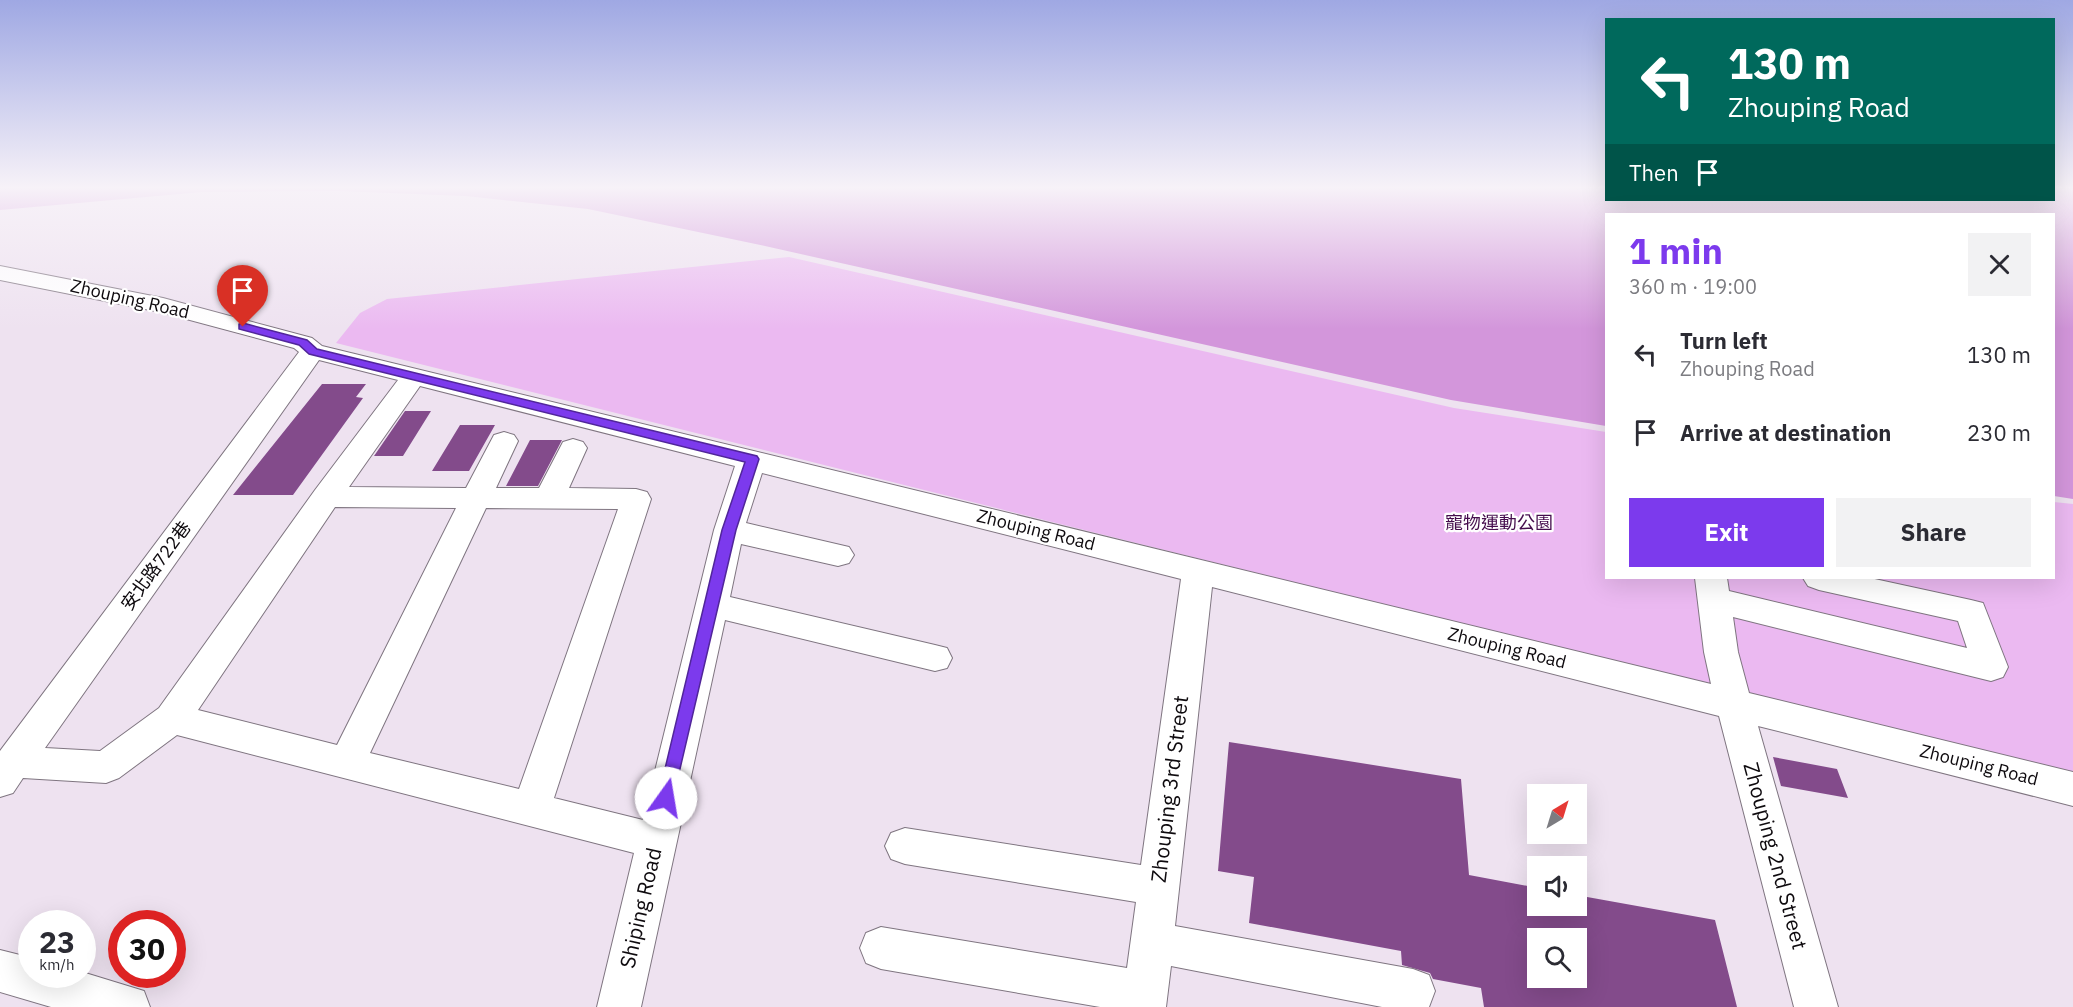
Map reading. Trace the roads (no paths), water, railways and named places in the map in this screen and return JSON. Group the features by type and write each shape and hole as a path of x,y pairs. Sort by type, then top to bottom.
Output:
{"street":[{"name":"Zhouping Road","path":"0,273 163,305 303,343 313,351 2073,789"},
{"name":"安北路722巷","path":"7,772 313,351"},
{"path":"7,772 106,766 172,719 326,497 415,375"},
{"path":"347,763 504,441"},
{"path":"549,499 573,448"},
{"name":"Shiping Road","path":"619,1007 729,530 752,459"},
{"path":"326,497 636,499 531,809"},
{"path":"729,530 838,555"},
{"name":"Zhouping 3rd Street","path":"1145,1000 1198,570"},
{"path":"1713,589 1991,667 1971,612 1823,579"},
{"name":"Zhouping 2nd Street","path":"1713,589 1721,652 1816,1007"},
{"path":"712,604 935,658"},
{"path":"172,719 656,841"},
{"path":"905,846 1158,886"},
{"path":"1151,942 1413,992"},
{"path":"881,948 1145,1000"},
{"path":"0,971 128,1007"}],"park label":[{"name":"寵物運動公園","path":"1499,523"}]}
